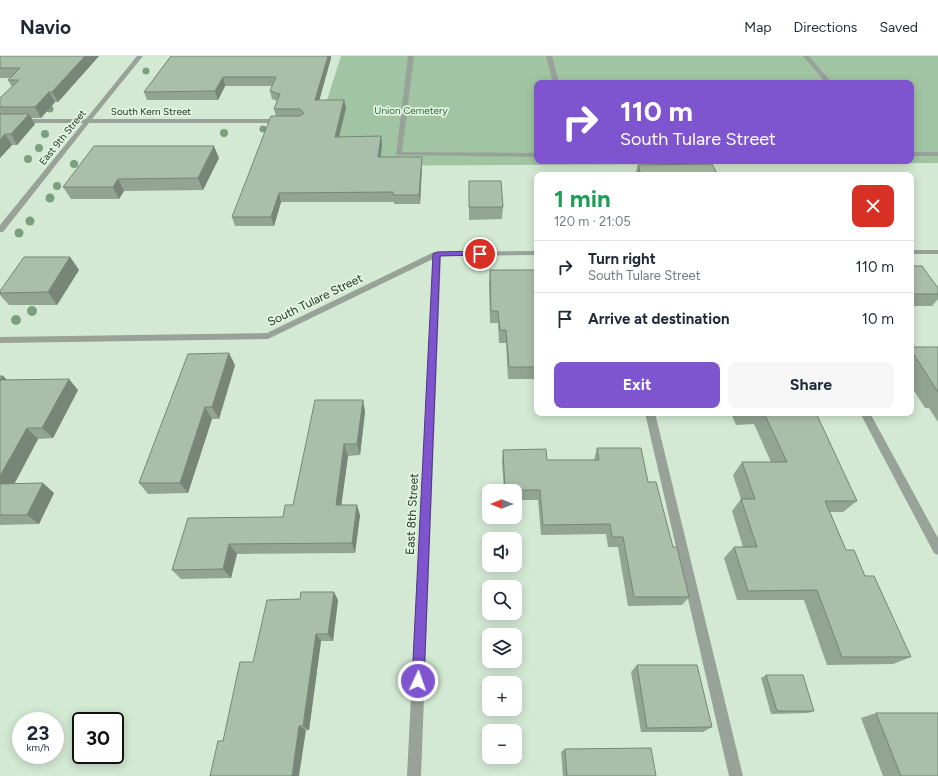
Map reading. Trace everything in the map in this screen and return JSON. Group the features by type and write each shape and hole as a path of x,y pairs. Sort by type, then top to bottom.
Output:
{"street":[{"name":"East 9th Street","path":"0,230 140,56"},
{"path":"411,56 398,154 534,155"},
{"path":"549,56 555,80"},
{"path":"806,56 826,80"},
{"name":"South Kern Street","path":"0,121 286,121"},
{"path":"914,154 938,154"},
{"path":"914,252 938,252"},
{"name":"South Tulare Street","path":"0,340 268,336 437,254 534,253"},
{"name":"East 8th Street","path":"414,776 437,254"},
{"path":"651,416 736,776"},
{"path":"867,416 938,549"}],"green space":[{"name":"Union Cemetery","path":"341,56 938,56 938,163 914,163 914,80 534,80 534,164 727,164 306,166"}],"building":[{"path":"0,56 85,56 52,92 49,92 35,107 0,107 0,98 19,80 8,80 20,68 0,68"},
{"path":"171,56 328,56 315,100 344,100 335,137 381,136 378,157 422,157 419,195 393,195 393,192 279,193 271,217 232,217 271,116 300,116 304,113 300,109 274,109 280,94 270,91 276,77 223,77 215,91 144,92"},
{"path":"0,114 29,114 11,134 5,134 0,140"},
{"path":"94,146 214,146 198,178 118,179 113,187 63,187"},
{"path":"712,164 716,172 640,172 638,165"},
{"path":"469,181 501,181 503,207 469,207"},
{"path":"24,257 70,257 48,292 0,293"},
{"path":"914,266 922,266 938,288 938,294 914,294"},
{"path":"490,270 534,270 534,367 509,367 506,330 500,330 498,311 491,311"},
{"path":"914,347 938,347 938,392 914,355"},
{"path":"229,353 212,407 205,407 180,483 139,483 188,354"},
{"path":"69,379 42,428 27,428 0,476 0,380"},
{"path":"315,400 363,400 357,444 344,444 336,505 357,505 352,543 229,544 223,569 172,570 188,518 283,517 285,505 293,505"},
{"path":"765,416 817,416 857,501 825,501 846,550 854,550 865,576 874,576 911,657 842,657 817,590 748,591 734,547 757,547 741,499 755,499 742,462 787,462"},
{"path":"597,448 641,448 648,482 656,482 673,547 677,547 689,597 634,597 623,537 612,537 610,524 543,525 540,490 522,490 522,484 505,484 503,450 546,449 547,460 599,460"},
{"path":"43,483 27,515 0,515 0,484"},
{"path":"301,592 334,592 328,634 316,634 303,726 299,726 292,776 210,776 218,741 223,741 240,662 253,662 267,600 300,599"},
{"path":"637,665 697,665 712,727 647,728"},
{"path":"766,675 803,675 814,711 777,711"},
{"path":"876,713 938,713 938,776 901,776"},
{"path":"651,748 656,776 567,776 565,749"}],"route":[{"path":"418,681 437,254 480,254"}]}
